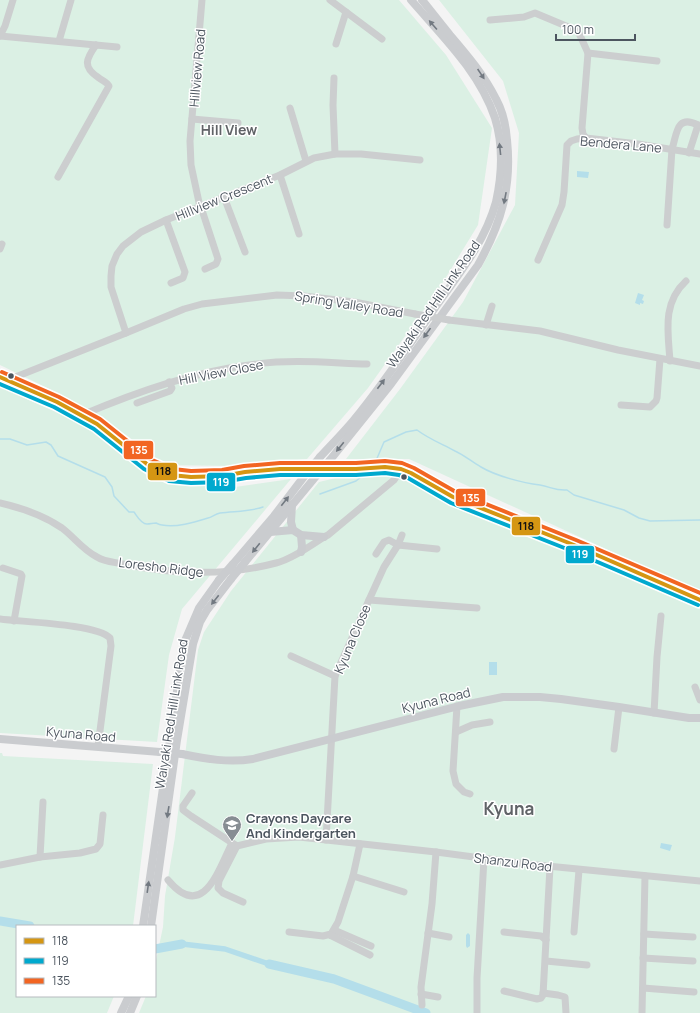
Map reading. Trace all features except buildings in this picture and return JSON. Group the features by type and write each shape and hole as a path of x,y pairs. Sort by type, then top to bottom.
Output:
{"main road":[{"name":"Waiyaki Red Hill Link Road","path":"143,925 184,643 199,608 219,580 274,516 306,474 353,421 395,365 472,254 485,230 496,202 501,158 498,130 492,111 485,95 466,64 411,0"},
{"name":"Waiyaki Red Hill Link Road","path":"151,925 177,740 193,644 200,622 207,610 231,579 391,384 478,264 490,244 497,226 504,202 508,172 509,153 503,117 497,100 474,62 422,0"},
{"path":"4,379 43,395 82,415 108,431 147,464 163,472 178,476 206,477 280,469 356,469 386,467 401,469 411,473 452,497 574,545 700,600"},
{"path":"292,505 291,522 293,530"},
{"path":"270,532 293,530 301,535 324,536"},
{"path":"301,535 301,552"},
{"name":"Kyuna Road","path":"0,739 98,746 182,754 205,759 243,761 332,740 457,706 489,699 514,696 554,698 689,718 700,718"},
{"path":"121,1013 129,997"},
{"path":"130,1013 137,997"}],"street":[{"path":"13,0 5,26 0,36 117,47"},
{"path":"59,41 71,0"},
{"name":"Hillview Road","path":"202,0 190,141 191,165 200,207 218,259 216,264 205,269"},
{"path":"330,0 382,39"},
{"path":"336,44 346,12"},
{"path":"490,20 524,17 535,13 578,31 588,53 582,128 586,138"},
{"path":"58,177 109,86 87,67 89,56 96,45"},
{"path":"588,53 657,62"},
{"path":"334,78 333,105 335,154"},
{"path":"290,108 306,161"},
{"path":"192,119 238,124"},
{"path":"667,225 672,149 677,129 681,124 693,122 699,126 689,153"},
{"name":"Bendera Lane","path":"538,260 562,204 567,145 571,141 586,138 700,154"},
{"name":"Hillview Crescent","path":"126,333 111,288 112,266 117,254 130,239 141,232 166,220 280,175 306,161 327,155 362,154 420,160"},
{"path":"280,175 299,234"},
{"path":"224,197 245,252"},
{"path":"166,220 185,272 183,278 171,283"},
{"path":"670,361 668,332 669,308 675,294 686,282"},
{"name":"Spring Valley Road","path":"4,379 18,376 184,309 202,304 277,295 322,298 449,320 545,332 618,350 700,366"},
{"path":"486,325 492,306"},
{"path":"621,405 650,407 654,403 657,398 660,359"},
{"name":"Hill View Close","path":"82,415 128,396 169,382 214,371 258,363 296,362 367,364"},
{"path":"136,403 170,391 172,388 169,382"},
{"name":"Loresho Ridge","path":"0,503 25,510 62,528 91,554 106,562 182,572 209,573 254,568 278,563 301,552 324,536 328,536 394,480 401,469"},
{"path":"369,600 384,567 398,545 402,535"},
{"path":"376,554 387,540 398,545 438,550"},
{"path":"3,568 21,574 22,576 14,621"},
{"name":"Kyuna Close","path":"332,740 335,676 369,600 477,608"},
{"path":"654,713 661,616"},
{"path":"0,619 86,628 103,632 110,638 111,646 98,746"},
{"path":"291,656 335,676"},
{"path":"695,687 700,700"},
{"path":"457,706 454,771 456,784 464,792 470,794"},
{"path":"614,749 619,707"},
{"path":"456,732 472,726 490,722"},
{"path":"326,840 332,740"},
{"path":"192,793 183,806 183,810 235,844"},
{"path":"40,857 43,802"},
{"path":"0,865 40,857 75,854 96,849 100,844 103,815"},
{"name":"Shanzu Road","path":"235,844 282,837 299,837 436,852 550,867 700,881"},
{"path":"168,880 180,893 186,896 194,897 203,893 210,885 235,844"},
{"path":"235,844 219,881 218,888 223,893 243,902"},
{"path":"332,932 353,876 360,844"},
{"path":"422,1005 421,994 432,904 436,852"},
{"path":"477,1013 477,978 484,859"},
{"path":"504,991 537,999 541,998 543,993 546,961 550,867"},
{"path":"574,932 579,870"},
{"path":"353,876 404,892"},
{"path":"642,1013 645,876"},
{"path":"289,932 323,936 332,932 372,946"},
{"path":"332,932 370,955"},
{"path":"504,932 541,936 546,940"},
{"path":"428,933 449,937"},
{"path":"644,934 693,937"},
{"path":"643,958 693,961"},
{"path":"546,961 588,965"},
{"path":"643,988 694,992"},
{"path":"543,993 565,997 566,1013"},
{"path":"421,994 438,997"}],"green space":[{"path":"0,0 399,0 446,55 492,128 478,225 440,287 368,388 307,459 232,466 161,465 129,437 68,398 0,365"},
{"path":"439,0 700,0 700,592 409,459 346,459 400,389 463,302 515,205 519,133 503,81"},
{"path":"0,387 94,429 153,481 235,487 291,479 182,609 169,655 157,742 0,733"},
{"path":"392,473 414,481 481,515 546,541 700,609 700,1013 139,1013 146,997 156,997 156,960 163,927 165,896 175,837 198,650 204,632 231,591 319,482 340,477"},
{"path":"0,753 2,753 3,756 153,764 133,925 16,925 16,997 114,997 107,1013 0,1013"}],"water":[{"path":"577,171 589,172 588,178 577,177"},
{"path":"638,293 644,295 642,300 644,301 643,304 640,303 640,305 635,303"},
{"path":"489,662 497,662 497,675 489,675"},
{"path":"661,843 672,845 670,851 660,848"},
{"path":"468,933 470,935 470,946 467,948 466,935"}],"waterway":[{"path":"375,463 384,442 406,432 417,430 431,439 462,454 481,467 502,476 518,481 567,490 574,495 624,510 639,518 650,521 700,520"},
{"path":"0,439 10,439 27,445 46,442 51,445 58,456 105,477 112,487 114,496 129,512 134,512 139,520 145,524 156,523 167,526 179,525 203,520 220,513 247,511 263,507"},
{"path":"320,494 356,481 367,472"},
{"path":"0,921 24,925"},
{"path":"182,944 225,949 269,964"},
{"path":"156,949 182,944"},
{"path":"269,964 334,979 426,1013"}],"transit line":[{"name":"135","path":"2,372 59,397 100,419 150,459 173,469 191,471 222,470 244,466 280,463 356,463 385,461 402,463 414,468 456,492 576,540 700,593"},
{"name":"118","path":"0,377 57,402 97,424 147,464 171,475 191,477 223,476 245,472 280,469 356,469 385,467 401,469 411,473 453,497 574,545 700,600"},
{"name":"119","path":"0,384 54,407 94,429 144,469 169,481 191,483 223,482 280,475 356,475 385,473 399,475 408,478 451,503 572,551 698,605"}],"place":[{"name":"Crayons Daycare And Kindergarten","path":"232,842"}],"district":[{"name":"Hill View","path":"229,130"},
{"name":"Kyuna","path":"509,809"}]}
